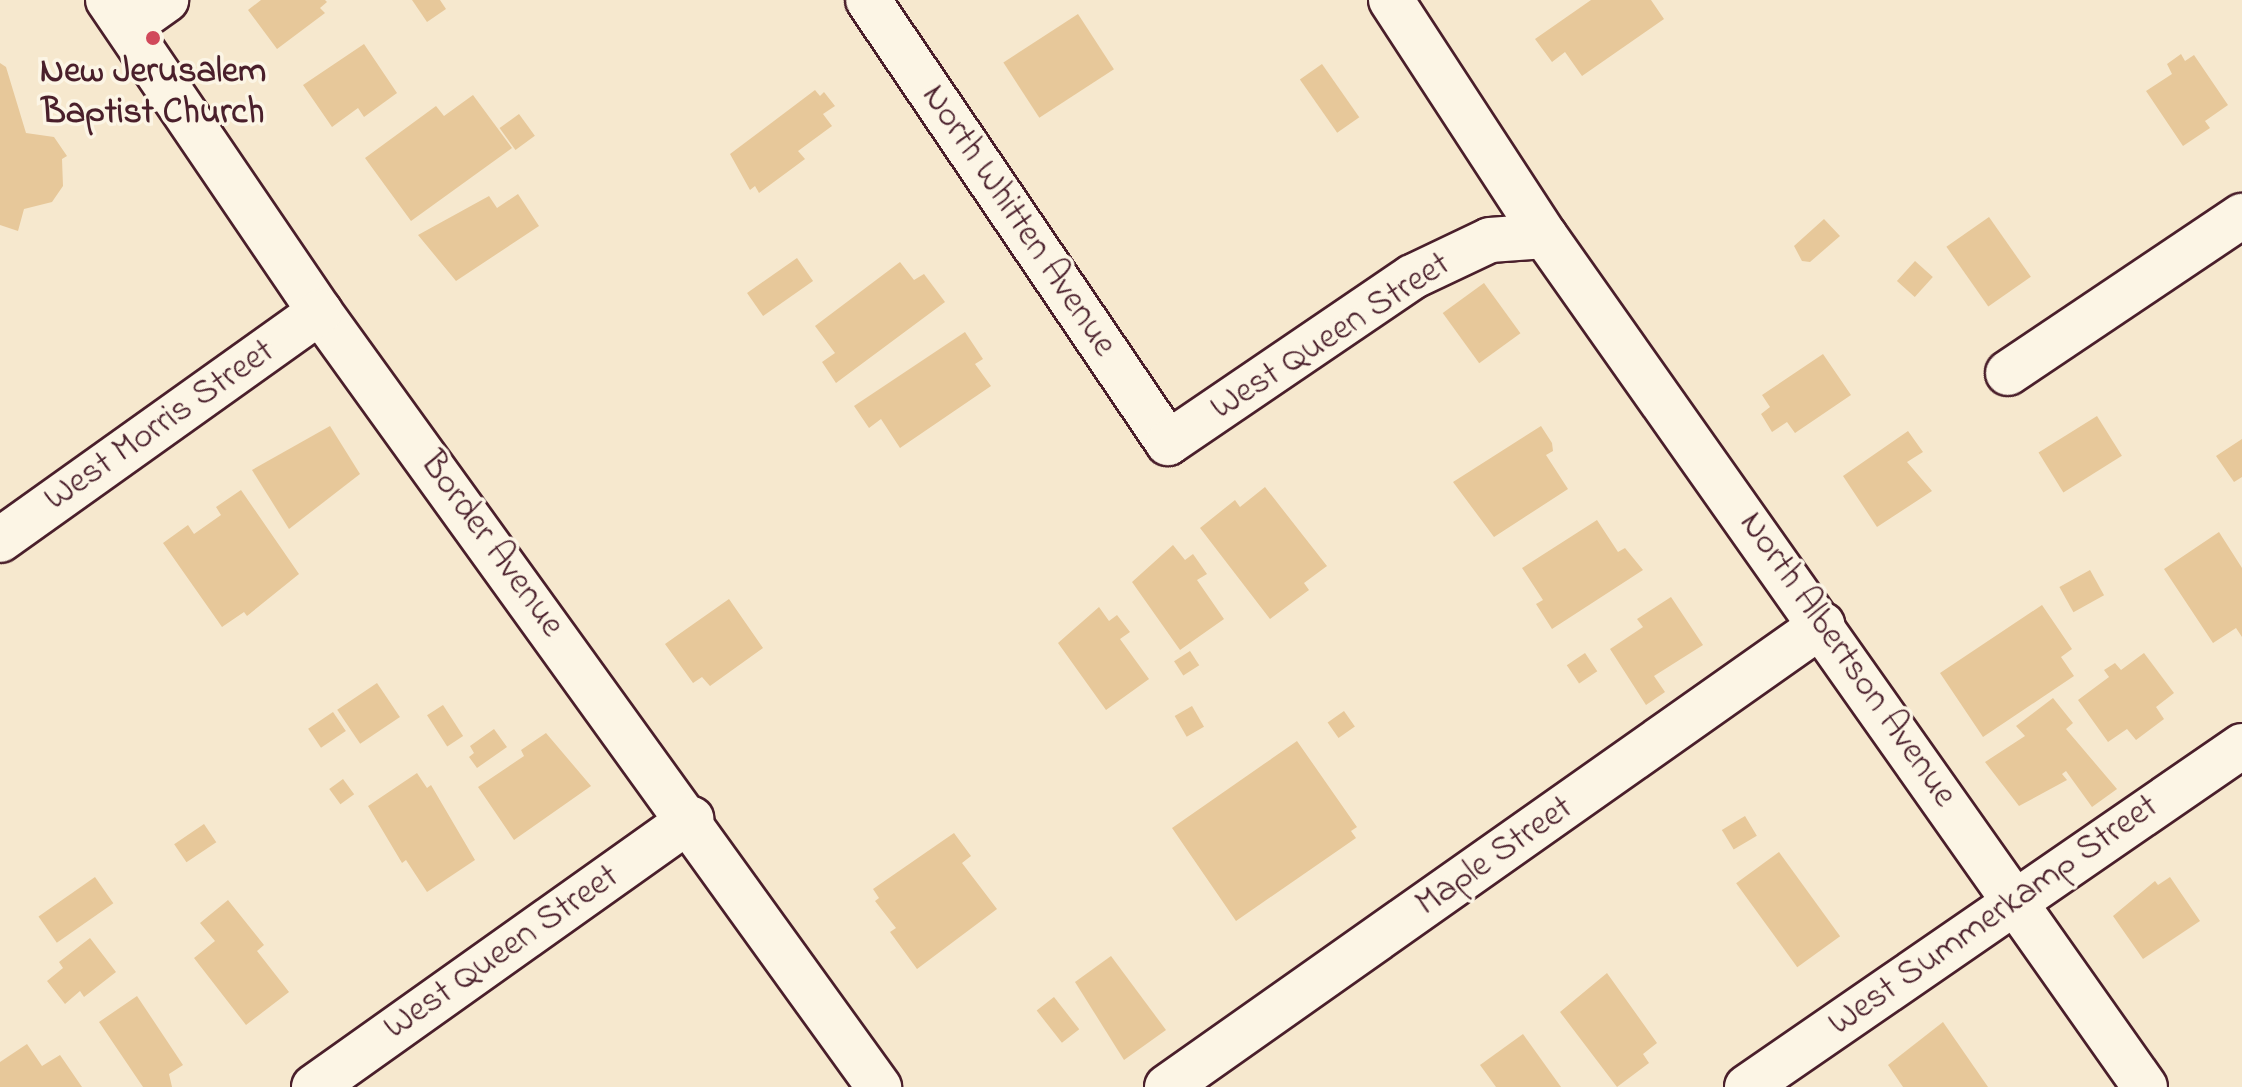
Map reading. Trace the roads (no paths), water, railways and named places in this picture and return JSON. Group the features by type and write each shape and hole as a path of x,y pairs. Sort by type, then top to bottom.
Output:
{"street":[{"path":"118,14 166,0"},
{"name":"North Whitten Avenue","path":"868,0 1168,443"},
{"name":"North Albertson Avenue","path":"1391,0 1545,236 2016,899 2145,1087"},
{"name":"Border Avenue","path":"118,14 320,312 691,819 879,1087"},
{"path":"2008,373 2242,216"},
{"name":"West Queen Street","path":"1168,443 1412,277 1490,240 1545,236"},
{"name":"West Morris Street","path":"0,540 320,312"},
{"name":"Maple Street","path":"1167,1087 1822,625"},
{"name":"West Summerkamp Street","path":"1747,1087 2242,746"},
{"name":"West Queen Street","path":"314,1087 691,819"}],"place":[{"name":"New Jerusalem Baptist Church","path":"153,38"}]}
